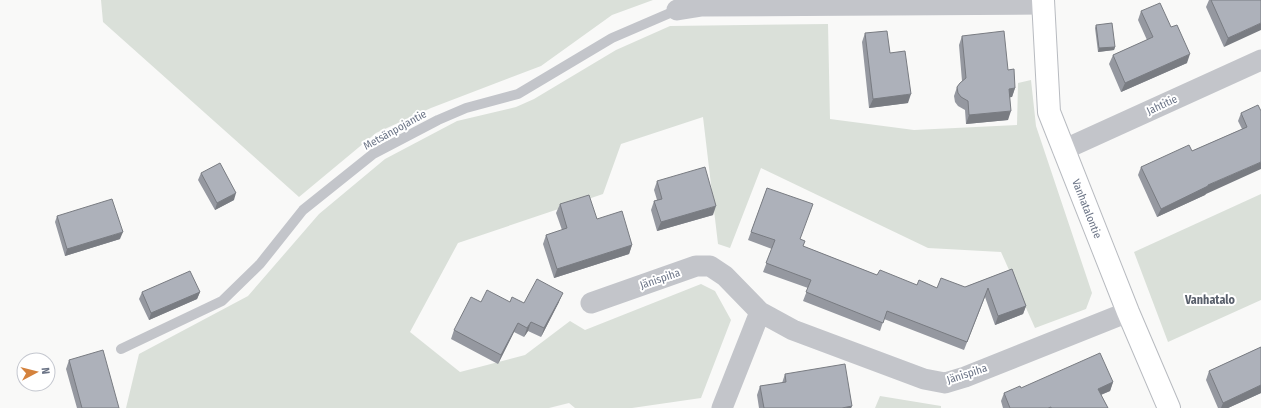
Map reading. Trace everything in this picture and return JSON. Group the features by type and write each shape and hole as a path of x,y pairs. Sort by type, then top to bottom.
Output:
{"street":[{"path":"677,10 702,6 1043,2"},
{"name":"Vanhatalontie","path":"1043,2 1049,112 1128,312 1169,408"},
{"name":"Jahtitie","path":"1063,150 1261,60"},
{"name":"Jänispiha","path":"591,303 696,266 710,266 725,276 760,312 794,330 924,379 945,383 965,377 1128,312"},
{"path":"722,408 760,312"}],"lane":[{"name":"Metsänpojantie","path":"121,349 222,301 260,264 303,210 373,154 438,120 466,108 518,94 612,38 677,10"}],"shaded area":[{"path":"101,0 653,0 612,15 541,66 431,108 376,133 299,197 103,22"},
{"path":"828,24 830,119 914,130 1017,125 1018,83 1031,80 1036,126 1092,293 1086,309 1035,328 1001,252 928,248 761,168 730,248 718,244 703,117 621,144 603,194 458,243 410,332 460,372 525,355 570,321 585,330 701,284 715,291 731,320 701,398 632,408 575,408 569,403 549,408 126,408 139,354 248,296 319,214 385,159 457,121 516,107 534,99 616,50 670,26"},
{"path":"1261,194 1261,300 1168,342 1134,252"},
{"path":"880,396 941,406 941,408 875,408"}],"building":[{"path":"1211,0 1261,0 1261,23 1228,38"},
{"path":"1160,3 1171,27 1177,25 1190,54 1125,83 1113,55 1153,37 1141,11"},
{"path":"1112,23 1115,47 1099,48 1096,25"},
{"path":"887,31 890,53 905,51 911,94 873,99 865,33"},
{"path":"1004,31 1008,70 1014,69 1015,88 1009,89 1011,111 969,115 968,101 961,97 958,93 957,87 966,78 962,36"},
{"path":"1258,105 1261,111 1261,162 1208,185 1161,209 1141,167 1189,145 1192,151 1247,127 1241,113"},
{"path":"220,163 236,193 217,203 201,173"},
{"path":"705,167 716,206 661,222 654,201 662,199 657,181"},
{"path":"767,188 813,204 800,239 805,241 803,246 877,275 880,270 917,285 919,280 937,288 941,278 965,287 1012,269 1026,306 998,316 988,288 967,342 887,311 883,323 806,292 811,280 766,263 775,240 751,232"},
{"path":"589,195 597,219 622,211 632,245 557,269 546,235 567,228 560,204"},
{"path":"112,199 123,232 67,249 57,216"},
{"path":"190,271 200,292 151,313 142,292"},
{"path":"537,279 563,293 544,328 531,322 527,328 518,323 501,355 454,330 471,297 481,302 487,290 510,302 512,297 524,303"},
{"path":"1261,347 1261,385 1223,403 1209,371"},
{"path":"103,350 119,408 82,408 69,360"},
{"path":"1100,353 1113,382 1098,389 1108,408 1010,408 1004,393 1020,386 1021,388"},
{"path":"845,364 852,406 842,408 764,408 760,386 786,382 785,374"}],"district":[{"name":"Vanhatalo","path":"1210,300"}]}
